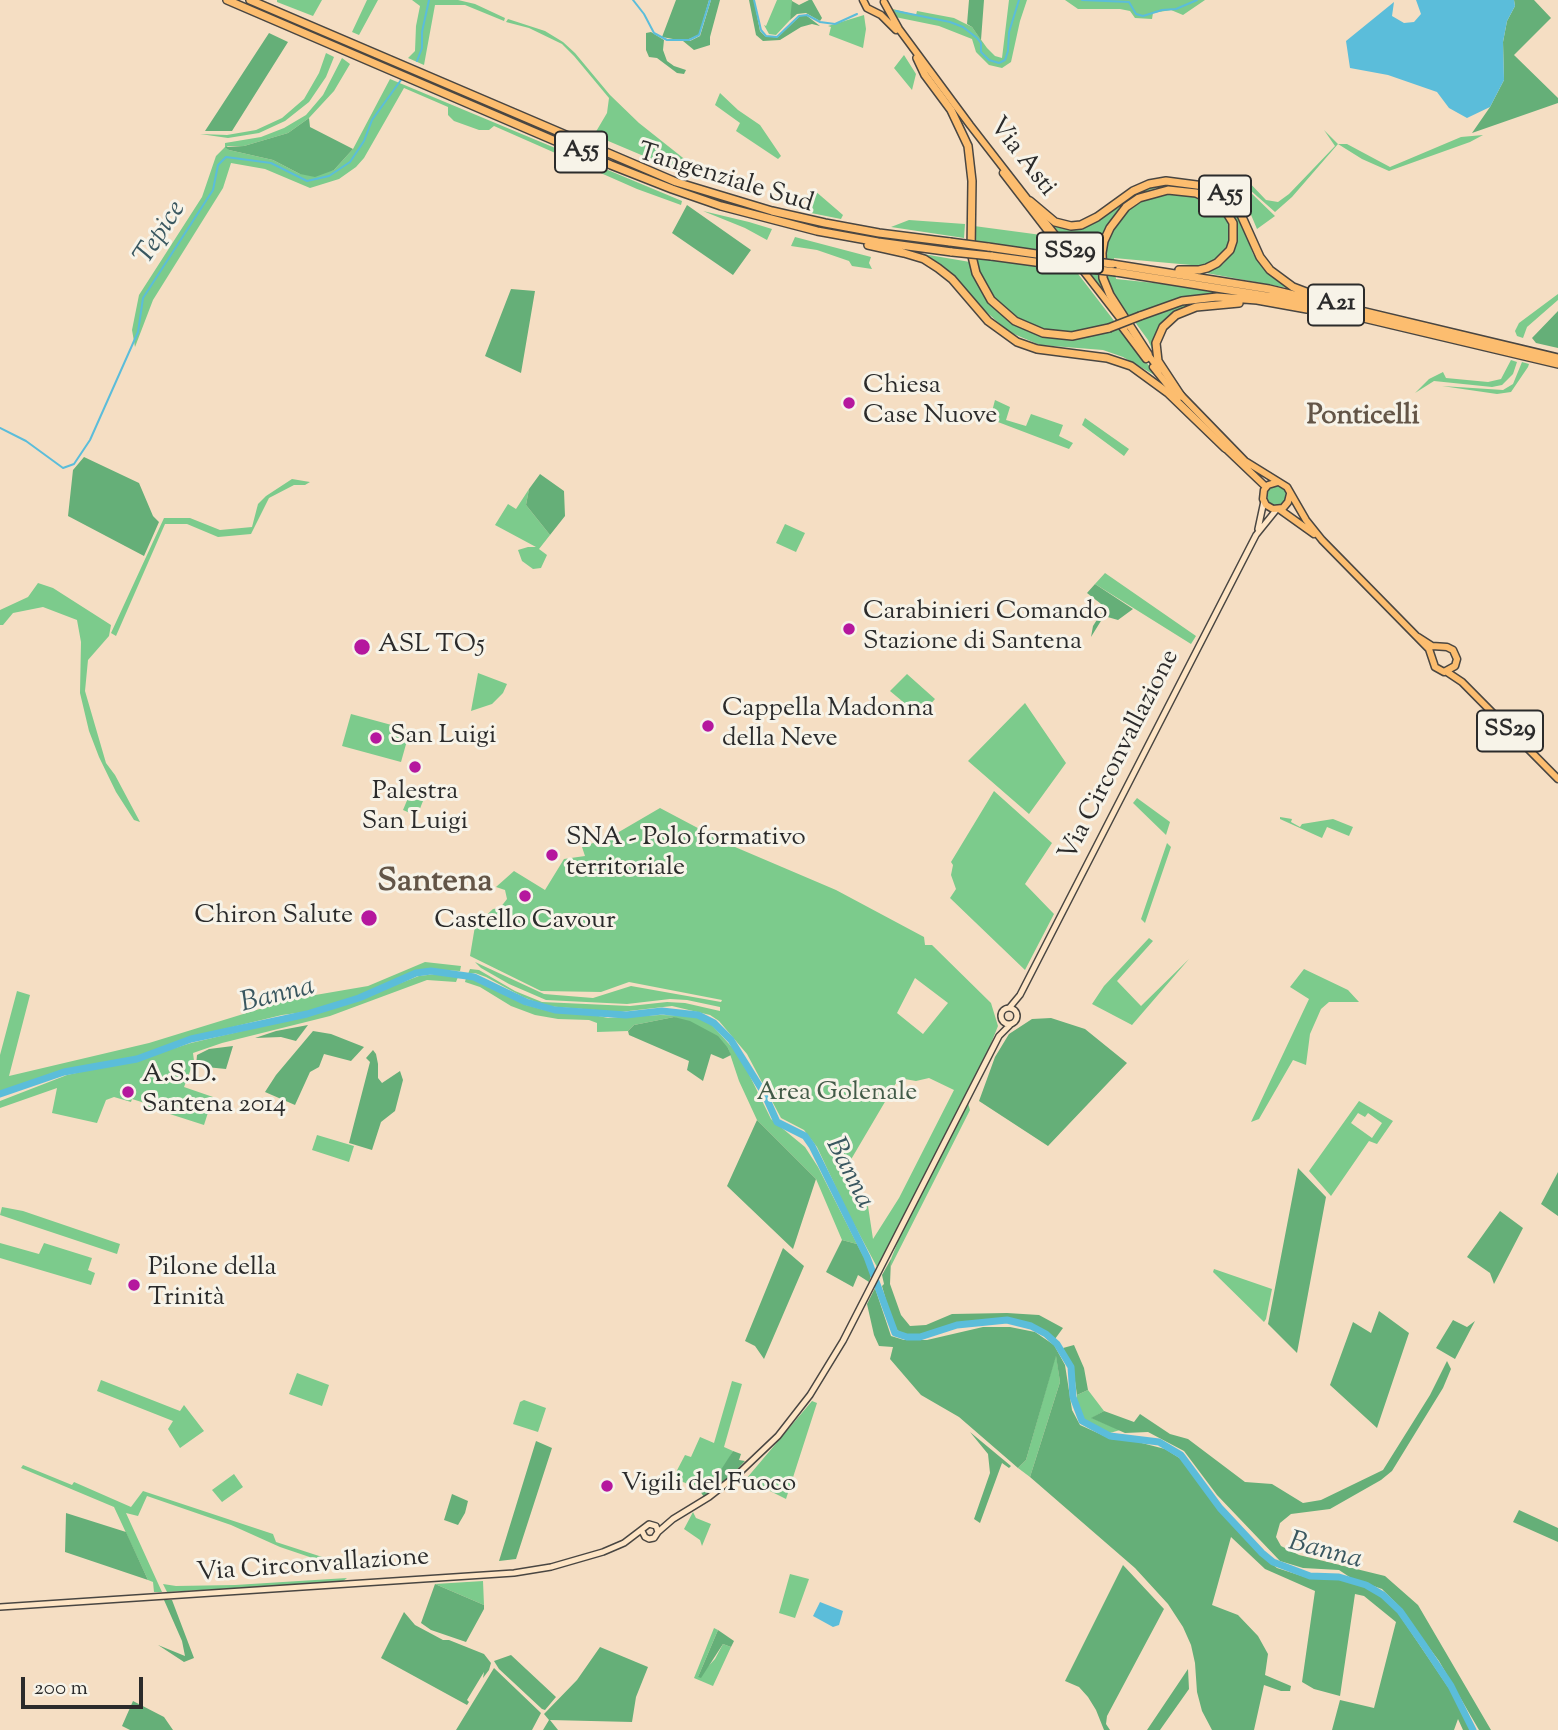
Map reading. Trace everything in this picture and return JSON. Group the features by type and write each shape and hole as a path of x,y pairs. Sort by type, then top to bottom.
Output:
{"highway":[{"name":"Tangenziale Sud","path":"227,0 660,185 721,206 817,231 878,242 1251,292 1365,318"},
{"name":"Tangenziale Sud","path":"250,0 676,182 772,211 825,223 879,233 1112,264"},
{"path":"917,58 925,75 951,110 968,146 972,181 971,253 976,273 991,300 1015,321 1043,333 1072,336 1109,328 1182,301 1217,297 1257,300 1342,317 1365,318 1558,364"},
{"name":"A55","path":"1030,201 1055,222 1071,226 1081,225 1097,217 1133,191 1149,184 1176,181 1204,186 1230,200 1238,208 1260,257 1281,279 1303,292 1356,305 1385,316"},
{"name":"A55","path":"1112,264 1183,271 1207,268 1217,263 1230,250 1233,223 1222,205 1212,198 1168,190 1139,198 1126,207 1110,228 1102,253 1106,289 1148,354"},
{"path":"817,231 839,240 924,259 952,279 988,321 1017,342 1037,349 1107,358 1132,366 1168,393 1225,448"},
{"name":"A21","path":"1112,264 1259,287 1558,358"},
{"path":"1181,396 1161,367 1156,353 1159,335 1169,320 1185,311 1213,303 1236,302 1301,308"}],"main road":[{"name":"Via Asti","path":"863,0 867,8 875,10 890,22 1167,385 1225,448 1266,487"},
{"name":"Via Asti","path":"885,1 899,29 1181,396 1245,461 1278,482"},
{"path":"875,10 885,1"},
{"path":"1322,540 1278,509 1269,507 1264,501 1266,487 1278,482 1287,487 1322,540 1418,637 1432,656 1435,667 1462,682"},
{"path":"1278,509 1286,506 1290,494"},
{"name":"Via Circonvallazione","path":"1256,535 1264,501"},
{"name":"Via Circonvallazione","path":"1010,1007 1020,995 1256,535 1278,509"},
{"path":"1268,519 1279,516 1290,518"},
{"path":"1418,637 1438,648"},
{"path":"1432,656 1438,648 1444,646 1453,650 1457,659 1455,666 1447,672"},
{"path":"1455,666 1462,682"},
{"name":"SS29","path":"1462,682 1558,779"},
{"name":"Via Circonvallazione","path":"1017,1012 1020,995"},
{"path":"673,1519 654,1525 646,1524 642,1531 647,1539 654,1538 673,1519 709,1497 737,1475 791,1420 831,1362 999,1036 1003,1010 1010,1007 1017,1012 1017,1019 999,1036"},
{"path":"1002,1020 1011,1024"},
{"path":"654,1525 658,1532"},
{"name":"Via Circonvallazione","path":"624,1543 642,1531"},
{"name":"Via Circonvallazione","path":"0,1607 506,1574 563,1563 624,1543 647,1539"}],"green space":[{"path":"277,0 322,0 313,16"},
{"path":"367,0 378,0 359,35 352,32"},
{"path":"412,0 458,0 475,4 505,18 504,21 465,5 435,5 424,65 408,58 415,51 420,6"},
{"path":"676,0 709,0 699,35 689,39 662,37"},
{"path":"711,0 720,0 710,45 694,50 683,41 700,36"},
{"path":"749,0 754,0 760,31 765,36 778,37 800,16 807,16 820,26 812,24 801,27 780,40 763,41 756,35"},
{"path":"777,0 792,0 792,9 790,20 776,35 769,34 764,25 766,26"},
{"path":"812,0 822,18 820,21 806,13 797,14 790,20 792,1 799,5"},
{"path":"969,0 984,0 981,40 967,24"},
{"path":"1009,0 1027,0 1011,62 1002,68 989,65 976,52 972,39 939,26 895,17 893,9 916,15 917,11 954,18 972,27 987,48 995,56 1002,58"},
{"path":"1065,0 1205,0 1183,15 1171,10 1153,13 1152,19 1135,18 1130,11 1120,9 1078,9"},
{"path":"1514,0 1534,0 1551,18 1514,55 1558,98 1558,103 1472,133 1504,80 1503,42 1507,21 1515,6"},
{"path":"864,15 866,29 863,48 829,35 831,27 828,26"},
{"path":"508,19 545,31 563,42 639,123 697,169 691,176 594,135 607,113 609,98 562,44 529,28 506,22"},
{"path":"651,32 664,40 663,50 667,61 686,70 684,74 677,73 657,58 649,57 646,50 646,33"},
{"path":"269,33 288,42 232,131 205,131"},
{"path":"326,53 334,57 326,77 309,102 285,121 259,133 228,138 200,134 227,135 256,130 282,118 304,99 319,73"},
{"path":"904,55 916,74 912,90 894,68"},
{"path":"342,58 350,64 334,91 309,118 288,133 244,146 227,146 229,150 273,160 300,174 334,170 353,149 390,79 682,201 681,205 637,189 494,126 489,130 479,130 454,121 448,115 448,107 404,88 364,158 339,179 310,188 265,169 231,163 223,188 153,300 135,347 132,330 139,295 202,197 216,156 225,147 225,143 261,137 306,115 323,95"},
{"path":"720,93 760,125 781,156 778,159 736,131 740,123 715,105"},
{"path":"309,118 310,127 353,149 334,170 315,177 300,174 273,160 225,147 244,146 288,133"},
{"path":"1324,130 1338,144 1292,197 1275,212 1241,182 1244,177 1266,200 1278,202 1335,146"},
{"path":"1483,135 1389,171 1338,144 1347,144 1390,167 1461,137"},
{"path":"1177,183 1207,189 1227,200 1237,210 1253,254 1267,273 1288,288 1206,273 1223,264 1232,253 1237,233 1231,210 1209,192 1176,187 1156,188 1128,202 1116,214 1107,229 1101,277 1104,291 1054,226 1065,229 1080,228 1139,191 1155,185"},
{"path":"1240,185 1275,216 1257,229 1246,203 1228,188"},
{"path":"814,190 843,215 841,219 806,212"},
{"path":"1188,194 1216,204 1227,214 1232,235 1228,246 1211,263 1202,266 1114,258 1116,279 1202,288 1253,297 1208,295 1130,317 1119,304 1107,279 1104,256 1110,235 1122,215 1136,203 1152,196"},
{"path":"687,205 751,250 733,275 672,233"},
{"path":"703,211 749,222 772,229 767,240"},
{"path":"909,220 965,224 964,238 891,227"},
{"path":"974,226 1049,236 1115,322 1079,333 1045,331 1017,319 995,299 979,273 975,261"},
{"path":"795,237 871,257 869,263 872,269 852,266 849,261 817,250 791,246"},
{"path":"923,254 970,262 986,297 1003,316 1019,326 1077,338 1119,328 1158,377 1123,357 1103,350 1040,345 1009,332 983,309 954,275"},
{"path":"511,289 535,291 521,373 485,356"},
{"path":"1558,294 1558,300 1527,327 1523,338 1517,336 1515,331 1519,323"},
{"path":"1203,300 1242,300 1213,301 1192,306 1161,327 1156,358 1148,340 1135,322 1184,303"},
{"path":"1558,311 1558,348 1536,343 1532,338"},
{"path":"1511,360 1517,362 1513,374 1502,385 1492,387 1434,381 1415,393 1429,379 1443,372 1446,378 1488,382 1501,379"},
{"path":"1522,362 1529,364 1528,367 1511,392 1497,394 1442,386 1503,390 1513,384"},
{"path":"995,400 1010,407 1006,420 1026,426 1031,414 1063,425 1059,436 1073,443 1069,449 990,419"},
{"path":"1085,418 1129,449 1124,456 1082,425"},
{"path":"84,457 139,483 153,516 159,522 144,556 68,516 73,470"},
{"path":"540,474 564,491 565,516 550,535 526,505 529,489"},
{"path":"292,479 310,482 294,485 269,498 251,534 218,537 187,524 165,524 116,636 111,633 164,518 190,518 220,530 252,527 258,504"},
{"path":"1273,486 1281,486 1287,496 1281,506 1273,506 1267,500 1267,492"},
{"path":"529,489 526,505 550,535 539,549 547,555 541,568 533,569 522,561 518,550 536,547 495,525 508,504 516,509"},
{"path":"785,524 805,533 796,552 776,543"},
{"path":"1105,573 1196,636 1191,644 1095,584"},
{"path":"38,583 53,588 111,625 109,636 88,660 85,691 106,763 140,822 134,820 116,792 89,731 80,693 81,642 77,620 43,607 13,613 0,625 0,610 28,597"},
{"path":"1095,584 1133,609 1118,620 1104,616 1091,637 1093,626 1105,607 1087,593"},
{"path":"478,673 507,684 503,693 492,704 471,711"},
{"path":"907,674 935,699 920,716 890,691"},
{"path":"1025,703 1066,763 1029,814 968,761"},
{"name":"San Luigi","path":"351,714 410,730 401,762 342,746"},
{"path":"413,786 427,791 417,816 403,810"},
{"path":"994,791 1052,843 1025,884 1054,914 1025,970 950,898 956,889 951,875 951,862"},
{"path":"1137,798 1170,822 1166,835 1133,803"},
{"name":"Area Golenale","path":"660,808 728,844 836,890 924,937 925,945 932,945 991,1003 998,1026 990,1046 877,1267 817,1147 804,1130 781,1118 747,1054 719,1021 710,1015 672,1006 620,1012 546,1006 486,977 475,973 468,974 470,969 479,970 515,991 542,1002 630,1006 667,1002 720,1011 720,1007 687,1000 670,999 627,1004 546,1000 509,984 475,962 544,994 593,998 631,986 721,1002 722,1000 629,982 601,992 541,991 470,956 475,926 493,909 500,908 507,899 505,890 496,887 514,871 545,890 564,859 585,856 582,847 612,836","holes":["915,978 948,1003 923,1034 897,1013","899,1078 916,1081 929,1078 954,1090 899,1198 873,1239 868,1206 858,1195 846,1168"]},
{"path":"1280,819 1292,819 1291,822 1300,827 1302,824 1333,819 1353,827 1349,836 1327,827 1322,838"},
{"path":"1167,843 1171,847 1145,923 1141,919"},
{"path":"1149,938 1153,941 1117,981 1141,1006 1189,959 1132,1025 1092,1004 1104,986"},
{"path":"425,962 461,966 460,971 422,969 366,993 312,1011 282,1015 191,1037 137,1056 52,1073 0,1093 0,1055 17,991 30,995 9,1076 149,1043 292,999 368,986"},
{"path":"1304,969 1348,990 1359,1002 1329,1002 1321,1009 1310,1034 1306,1065 1293,1060 1259,1119 1251,1122 1309,999 1290,987"},
{"name":"A.S.D. Santena 2014","path":"436,974 458,977 456,982 427,980 330,1016 193,1053 194,1061 184,1087 213,1097 204,1125 132,1099 131,1102 114,1097 106,1100 97,1123 52,1113 57,1088 0,1108 0,1101 67,1075 306,1016 419,976"},
{"path":"466,978 493,987 526,1005 552,1012 608,1018 695,1016 710,1023 740,1056 771,1119 805,1147 857,1244 842,1240 816,1179 757,1120 739,1081 728,1048 674,1017 634,1025 628,1031 597,1032 597,1023 589,1020 535,1015 511,1006 480,987 465,982"},
{"path":"674,1017 690,1021 718,1036 728,1048 731,1055 723,1059 711,1054 703,1081 687,1070 689,1061 629,1035 628,1031 634,1025"},
{"path":"1051,1018 1085,1029 1127,1063 1048,1146 979,1101 995,1057 1009,1034 1032,1019"},
{"path":"308,1025 296,1041 281,1037 255,1038 276,1031"},
{"path":"313,1031 331,1034 364,1047 351,1061 324,1054 319,1067 310,1072 295,1105 265,1092 276,1075"},
{"path":"233,1046 226,1069 196,1066 197,1055 209,1049"},
{"path":"373,1050 378,1064 378,1078 382,1083 400,1071 403,1080 395,1111 381,1122 372,1150 349,1143 370,1062 366,1058"},
{"path":"1359,1101 1393,1121 1377,1144 1369,1141 1331,1196 1309,1171","holes":["1358,1113 1365,1117 1368,1113 1382,1123 1372,1138 1351,1123"]},
{"path":"968,1103 970,1110 891,1266 899,1239"},
{"path":"757,1120 816,1179 793,1249 727,1186"},
{"path":"317,1135 354,1146 349,1162 312,1150"},
{"path":"1298,1168 1326,1197 1297,1353 1268,1324"},
{"path":"1558,1172 1558,1216 1541,1204"},
{"path":"2,1207 23,1211 120,1244 117,1254 0,1215"},
{"path":"1500,1211 1523,1228 1494,1284 1490,1273 1467,1257"},
{"path":"842,1240 857,1244 872,1273 869,1282 858,1275 853,1287 826,1272"},
{"path":"0,1243 39,1254 44,1243 92,1258 88,1270 95,1273 91,1285 0,1258"},
{"path":"783,1248 804,1266 764,1359 755,1346 745,1341"},
{"path":"891,1259 890,1284 901,1315 910,1326 926,1325 952,1314 1007,1313 1039,1315 1063,1328 1055,1339 1031,1324 1007,1319 982,1320 954,1324 920,1335 906,1335 897,1330 882,1286 882,1275"},
{"path":"1214,1269 1272,1289 1264,1322 1213,1272"},
{"path":"875,1288 891,1336 904,1340 927,1340 983,1327 1010,1327 1035,1332 1054,1345 1065,1365 1072,1410 1080,1425 1111,1439 1134,1441 1165,1449 1181,1459 1199,1480 1219,1511 1277,1568 1308,1578 1338,1579 1363,1586 1381,1595 1396,1610 1450,1690 1471,1730 1463,1730 1458,1719 1454,1730 1332,1730 1340,1700 1374,1708 1396,1622 1364,1596 1355,1594 1340,1696 1314,1689 1302,1682 1315,1591 1265,1569 1231,1537 1212,1605 1238,1615 1258,1636 1268,1654 1265,1675 1291,1686 1290,1691 1281,1691 1264,1685 1254,1730 1212,1730 1202,1711 1197,1692 1191,1645 1168,1604 1135,1568 1030,1477 1060,1382 1056,1356 1026,1460 1018,1468 959,1417 921,1395 890,1359 893,1347 879,1346 867,1304"},
{"path":"1379,1311 1409,1333 1377,1428 1330,1385 1353,1322 1371,1333"},
{"path":"1453,1320 1467,1327 1475,1321 1455,1359 1436,1348"},
{"path":"1074,1345 1084,1368 1088,1390 1077,1395 1073,1367 1063,1348"},
{"path":"1056,1354 1060,1382 1030,1477 1018,1468 1026,1460"},
{"path":"1447,1361 1451,1369 1443,1388 1392,1471 1330,1509 1291,1514 1280,1523 1276,1537 1281,1546 1299,1555 1385,1576 1418,1605 1491,1730 1479,1730 1439,1661 1396,1603 1382,1589 1351,1578 1339,1570 1303,1568 1280,1561 1217,1495 1184,1451 1148,1432 1125,1433 1091,1418 1104,1411 1134,1422 1140,1414 1170,1434 1188,1439 1245,1482 1272,1484 1303,1503 1321,1500 1383,1470 1430,1395"},
{"path":"297,1373 329,1385 322,1406 289,1394"},
{"path":"101,1380 180,1411 184,1405 204,1431 180,1448 168,1429 173,1421 97,1391"},
{"path":"732,1381 742,1384 724,1447 733,1451 725,1466 717,1476 698,1488 673,1478 685,1455 691,1457 700,1437 714,1443"},
{"path":"1088,1390 1104,1411 1092,1418 1120,1430 1110,1433 1084,1420 1077,1407 1077,1395"},
{"path":"524,1400 546,1408 538,1432 513,1424 520,1402"},
{"path":"812,1401 817,1403 786,1499 746,1479"},
{"path":"970,1432 1011,1466 1009,1468 1002,1463 980,1523 974,1519 990,1473 988,1454"},
{"path":"536,1441 552,1448 516,1559 499,1561"},
{"path":"733,1451 741,1454 739,1460 745,1461 729,1478 704,1497 698,1488 717,1476"},
{"path":"23,1465 72,1485 74,1482 131,1507 143,1491 273,1534 276,1542 353,1567 351,1571 280,1547 231,1525 147,1496 138,1516 126,1513 162,1592 154,1592 153,1582 148,1580 114,1507 21,1468"},
{"path":"234,1474 243,1487 222,1502 212,1490"},
{"path":"452,1494 468,1501 458,1525 444,1520"},
{"path":"1519,1510 1558,1528 1558,1542 1513,1522"},
{"path":"693,1512 696,1518 711,1524 702,1546 700,1540 684,1529"},
{"path":"66,1513 126,1532 148,1580 65,1552"},
{"path":"1123,1565 1164,1609 1107,1716 1106,1724 1110,1730 1104,1730 1088,1697 1079,1687 1065,1681"},
{"path":"790,1574 809,1579 795,1618 779,1613"},
{"path":"347,1578 342,1582 167,1592 163,1584 235,1585"},
{"path":"483,1581 484,1605 435,1584"},
{"path":"435,1584 484,1605 466,1642 431,1630 421,1623"},
{"path":"164,1600 172,1600 194,1658 184,1662 158,1645 185,1656 182,1641"},
{"path":"404,1612 415,1625 443,1640 484,1654 491,1663 489,1670 483,1678 484,1672 467,1700 467,1705 381,1658"},
{"path":"714,1628 718,1630 698,1677 715,1659 723,1644 731,1647 713,1686 694,1678"},
{"path":"718,1630 734,1641 731,1647 723,1644 701,1678 698,1677"},
{"path":"600,1647 648,1667 636,1697 632,1722 550,1720 558,1730 543,1730 549,1720 544,1714 577,1680"},
{"path":"511,1655 556,1697 545,1710 499,1669 494,1661"},
{"path":"494,1668 541,1713 532,1730 456,1730"},
{"path":"1188,1669 1189,1689 1160,1730 1147,1730"},
{"path":"133,1701 164,1717 173,1730 130,1730 122,1726"}],"water":[{"path":"1416,0 1514,0 1515,6 1507,21 1503,42 1504,80 1490,107 1467,118 1449,108 1437,92 1388,75 1350,68 1346,41 1394,2 1392,16 1404,23 1414,22 1421,14"},
{"path":"820,1602 843,1611 839,1625 833,1627 813,1616"}],"waterway":[{"name":"Tepice","path":"417,61 422,48 422,32 429,0"},
{"name":"Tepice","path":"633,0 654,33 667,40 689,40 699,35 710,0"},
{"name":"Tepice","path":"754,0 761,30 766,36 777,37 799,16 807,15 820,22 835,24 857,14"},
{"name":"Tepice","path":"896,11 963,27 981,43 981,52 989,60 999,63 1005,60 1008,51 1009,32 1019,0"},
{"name":"Tepice","path":"1082,0 1129,2 1136,14 1143,16 1176,9 1197,0"},
{"name":"Tepice","path":"0,428 26,441 63,468 74,464 90,440 138,332 143,298 213,190 218,165 226,157 271,163 307,181 329,176 350,162 364,141 372,120 401,80"},
{"name":"Banna","path":"0,1094 64,1072 137,1059 191,1039 307,1014 359,998 416,973 431,971 474,977 526,1002 555,1010 626,1015 662,1011 698,1015 714,1023 731,1040 764,1093 777,1122 805,1136 812,1146 867,1257 895,1333 920,1337 957,1325 1007,1320 1031,1326 1046,1334 1057,1344 1071,1367 1073,1397 1082,1421 1110,1436 1159,1442 1181,1455 1220,1508 1273,1562 1310,1576 1339,1577 1366,1585 1383,1595 1400,1611 1451,1686 1473,1730"}],"place":[{"name":"Chiesa Case Nuove","path":"849,403"},
{"name":"Carabinieri Comando Stazione di Santena","path":"849,629"},
{"name":"ASL TO5","path":"362,647"},
{"name":"Cappella Madonna della Neve","path":"708,726"},
{"name":"San Luigi","path":"376,738"},
{"name":"Palestra San Luigi","path":"415,767"},
{"name":"SNA - Polo formativo territoriale","path":"552,855"},
{"name":"Castello Cavour","path":"525,896"},
{"name":"Chiron Salute","path":"369,918"},
{"name":"A.S.D. Santena 2014","path":"128,1092"},
{"name":"Pilone della Trinità","path":"134,1285"},
{"name":"Vigili del Fuoco","path":"607,1486"}],"district":[{"name":"Ponticelli","path":"1363,418"},
{"name":"Santena","path":"435,884"}]}
